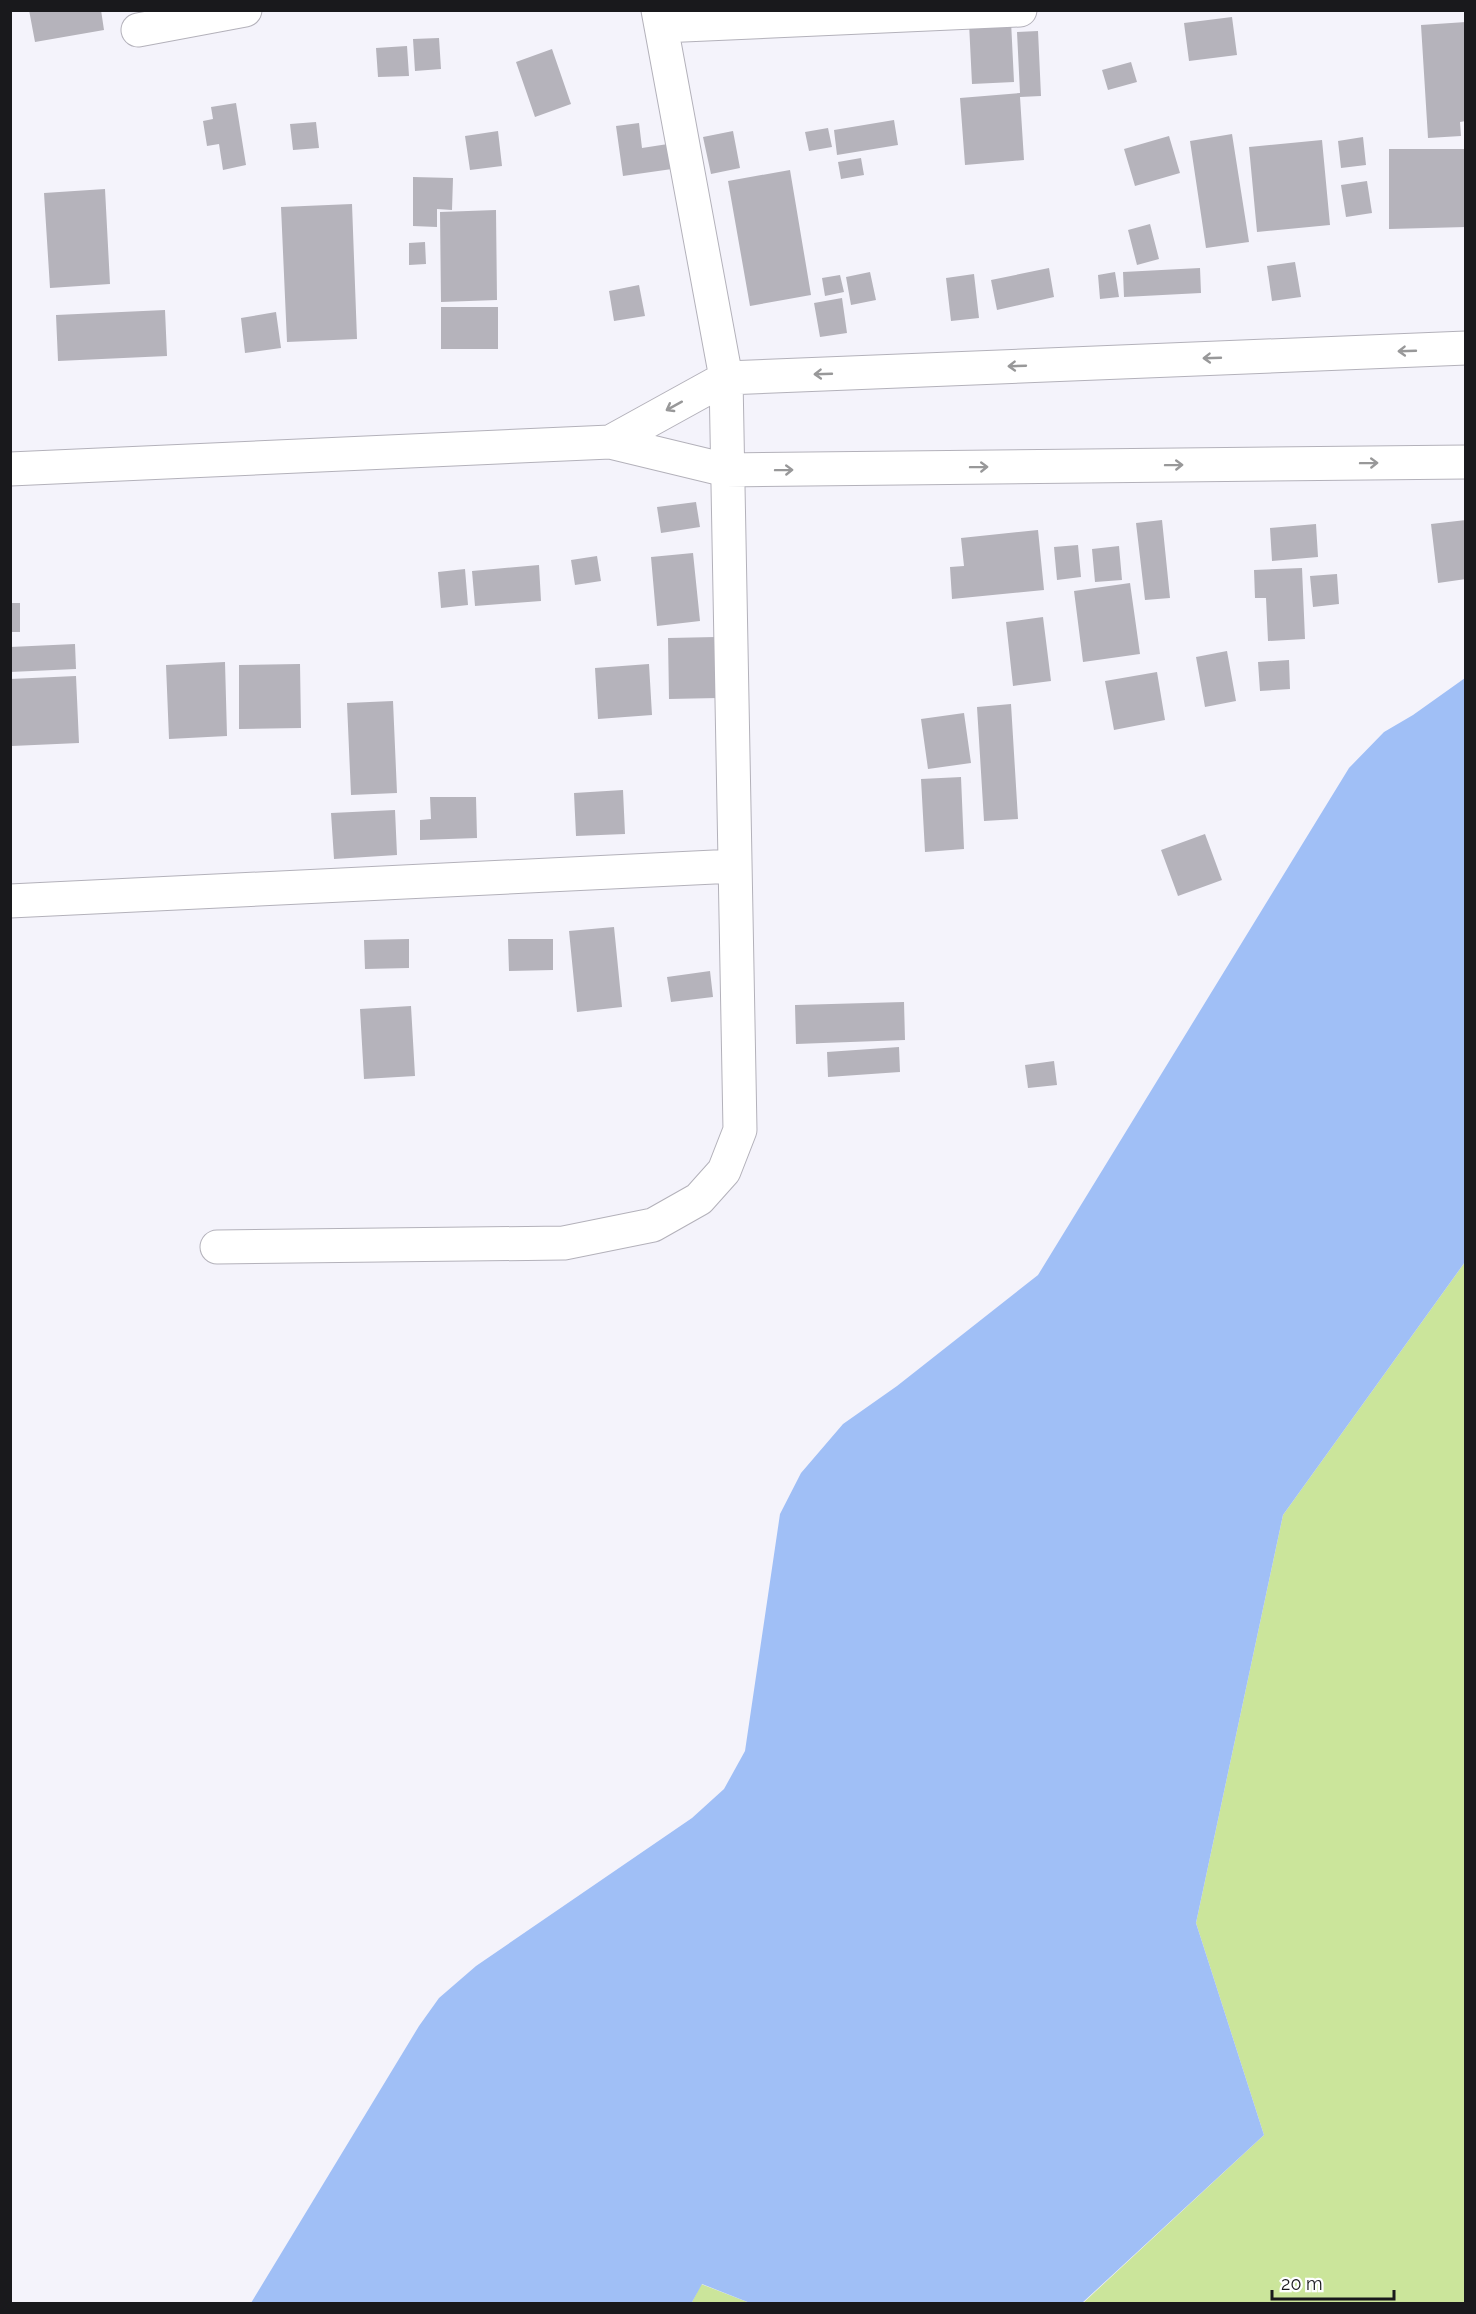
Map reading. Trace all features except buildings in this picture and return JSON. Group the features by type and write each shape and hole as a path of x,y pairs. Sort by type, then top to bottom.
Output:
{"street":[{"path":"138,30 245,10"},
{"path":"218,1247 564,1243 653,1225 699,1199 724,1171 740,1130 726,378 660,18 1020,10"},
{"path":"610,442 726,378 1466,348"},
{"path":"10,469 610,442 726,470 1466,462"},
{"path":"10,901 735,866"}],"green space":[{"path":"1465,1262 1465,2303 1082,2304 1264,2135 1196,1923 1283,1515"},
{"path":"701,2284 750,2303 691,2304"}],"water":[{"path":"1465,678 1465,1262 1283,1515 1196,1923 1264,2135 1082,2303 750,2303 702,2284 691,2304 251,2303 419,2026 439,1998 476,1966 692,1818 724,1789 745,1751 780,1514 801,1473 843,1424 897,1386 1038,1275 1349,768 1384,732 1413,715"}]}
